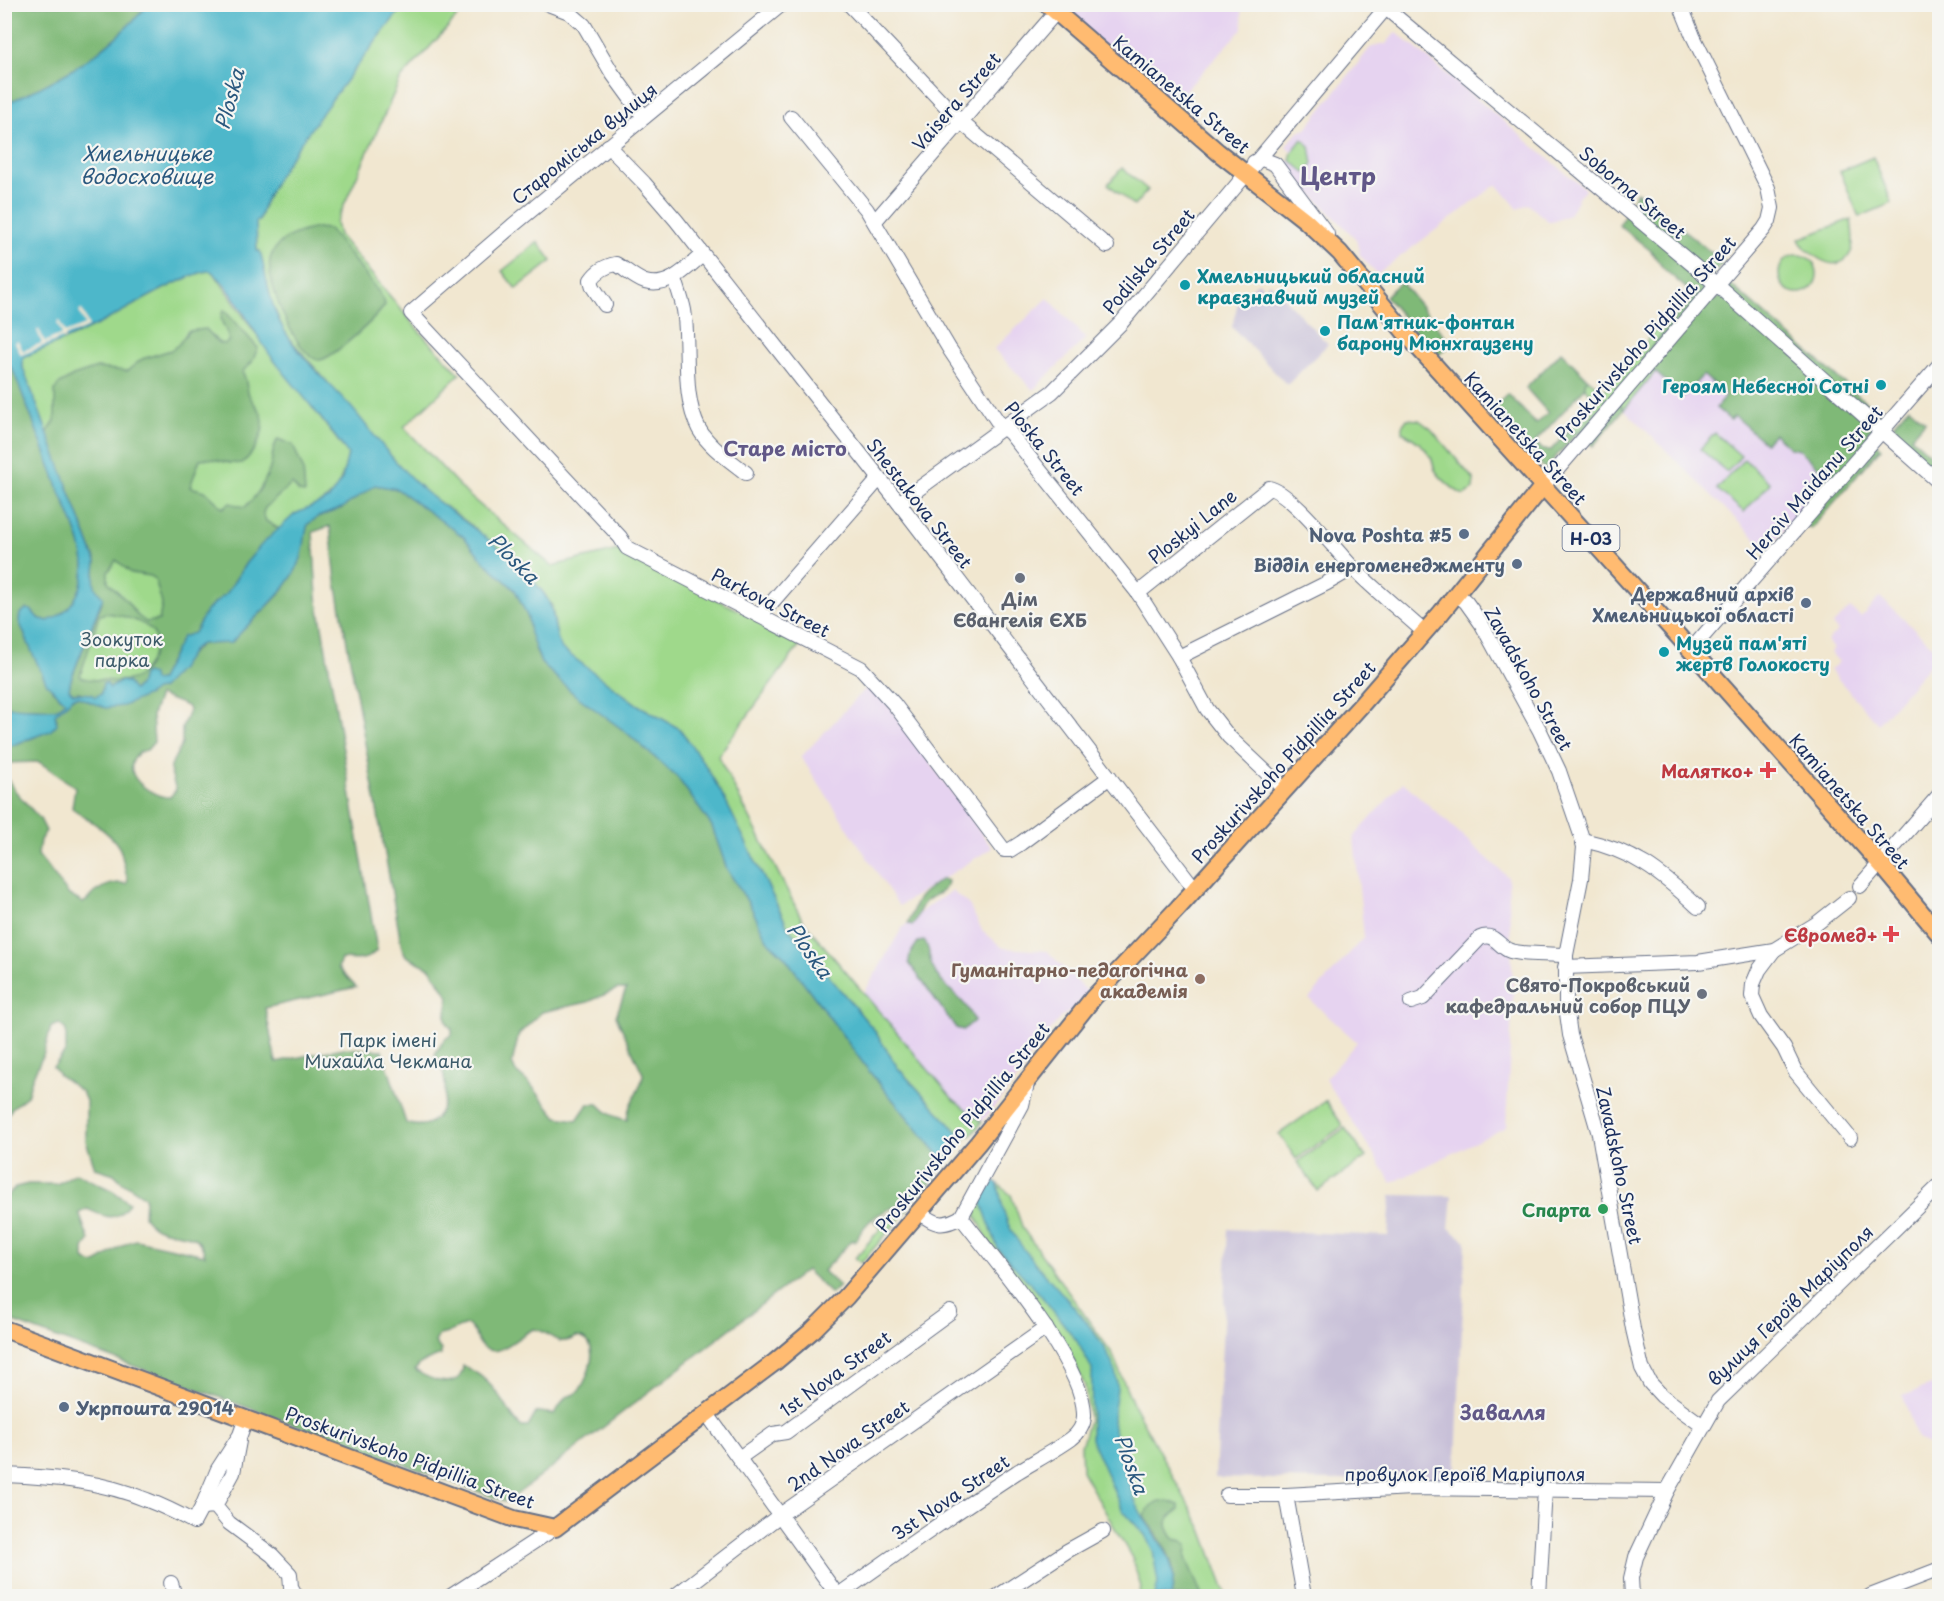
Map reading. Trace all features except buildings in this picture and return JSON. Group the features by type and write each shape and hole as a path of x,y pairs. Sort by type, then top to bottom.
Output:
{"main road":[{"name":"Kamianetska Street","path":"1055,7 1227,158 1305,220 1340,253 1408,336 1880,863 1940,936"},
{"name":"Proskurivskoho Pidpillia Street","path":"4,1329 514,1519 555,1528 775,1362 813,1330 846,1297 978,1143 1093,998 1285,790 1424,632 1544,486"}],"street":[{"path":"548,4 568,12 584,25 612,73 644,117"},
{"name":"Староміська вулиця","path":"411,313 608,146 782,4"},
{"path":"849,4 961,122 1107,246"},
{"name":"Proskurivskoho Pidpillia Street","path":"1544,486 1769,221 1773,204 1768,188 1693,36 1680,4"},
{"name":"Podilska Street","path":"899,503 1052,392 1121,322 1290,123 1385,6"},
{"name":"Soborna Street","path":"1385,6 1717,285 1940,483"},
{"name":"Vaisera Street","path":"875,221 961,122 1055,7"},
{"name":"Ploska Street","path":"791,117 875,221 950,350 983,401 1138,593 1179,657 1207,709 1229,737 1285,790"},
{"path":"1275,164 1280,140 1290,123"},
{"name":"Shestakova Street","path":"608,146 652,192 899,503 1195,889"},
{"path":"1227,158 1243,164 1251,164 1258,160 1268,160 1275,164 1340,253"},
{"path":"605,305 591,280 606,266 616,264 645,282 675,279 702,255"},
{"path":"675,279 684,310 688,377 699,428 716,448 746,473"},
{"name":"Parkova Street","path":"411,313 620,537 627,548 861,668 894,704 1004,850 1010,850 1021,843 1110,777"},
{"name":"Heroiv Maidanu Street","path":"1691,650 1940,364"},
{"path":"760,616 879,479"},
{"name":"Ploskyi Lane","path":"1138,593 1269,488 1280,491 1292,502 1353,568"},
{"path":"1179,657 1353,568 1424,632"},
{"name":"Zavadskoho Street","path":"1456,594 1466,602 1481,623 1540,731 1559,771 1582,840 1584,856 1581,879 1566,961 1566,1006 1570,1035 1599,1134 1642,1368 1654,1388 1703,1426"},
{"path":"1860,886 1940,794"},
{"path":"1582,840 1617,849 1636,858 1655,870 1698,907"},
{"path":"1849,898 1816,924 1774,950 1759,970 1753,984 1752,996 1761,1016 1784,1048 1795,1071 1850,1138"},
{"path":"1411,1002 1423,998 1484,936 1490,936 1512,952 1566,961 1698,962 1774,950"},
{"path":"920,1213 933,1223 940,1225 949,1224 961,1217 1022,1105 1028,1080"},
{"name":"вулиця Героїв Маріуполя","path":"1632,1596 1631,1578 1636,1557 1667,1491 1720,1398 1940,1185"},
{"path":"961,1217 1046,1328"},
{"name":"1st Nova Street","path":"739,1458 773,1434 786,1432 950,1312"},
{"name":"3st Nova Street","path":"837,1596 1018,1472 1073,1438 1083,1426 1082,1397 1072,1373 1046,1328"},
{"name":"2nd Nova Street","path":"675,1596 780,1515 1046,1328"},
{"path":"707,1414 837,1596"},
{"path":"4,1475 57,1478 108,1487 145,1499 194,1522 209,1506 218,1469 240,1435 246,1418"},
{"name":"провулок Героїв Маріуполя","path":"1227,1495 1286,1495 1411,1488 1667,1491"},
{"path":"1539,1596 1545,1489"},
{"path":"1286,1495 1304,1596"},
{"path":"209,1506 272,1555 290,1574 291,1587 296,1596"},
{"path":"451,1596 555,1528"},
{"path":"998,1596 1067,1551 1103,1531"},
{"path":"1870,1596 1940,1569"}],"shaded area":[{"path":"1068,4 1241,5 1243,28 1171,106 1062,12"},
{"path":"1396,32 1585,189 1569,215 1549,222 1528,204 1518,209 1497,184 1377,274 1360,255 1356,239 1285,166 1292,152 1286,146 1298,132 1306,129 1370,48 1386,44"},
{"path":"1258,282 1264,288 1269,283 1328,344 1287,385 1232,327 1238,302"},
{"path":"1048,298 1086,338 1033,390 994,349"},
{"path":"1681,342 1832,474 1767,550 1624,409"},
{"path":"1880,597 1940,653 1878,724 1830,670 1839,662 1830,652 1833,649 1827,641 1838,631 1832,625 1850,608 1861,617"},
{"path":"870,684 894,712 992,848 899,906 801,757"},
{"path":"1403,782 1508,877 1513,991 1506,1127 1392,1183 1325,1079 1357,1042 1309,999 1364,937 1354,837"},
{"path":"952,891 969,905 982,930 1003,948 1047,951 1088,992 1072,1010 1061,1017 1032,1053 1020,1075 982,1122 952,1098 864,993 902,928 927,907"},
{"path":"1391,1195 1452,1196 1449,1228 1466,1241 1455,1482 1215,1478 1228,1229 1388,1236"},
{"path":"1939,1382 1939,1449 1917,1439 1903,1396"}],"green space":[{"path":"5,5 148,5 116,37 82,63 5,104"},
{"path":"404,5 468,5 400,80 336,223 339,235 420,332 460,374 404,427 467,494 552,566 618,550 802,642 718,756 803,921 952,1098 982,1122 971,1136 968,1134 964,1139 898,1068 874,1030 789,929 721,792 680,729 638,705 562,649 557,639 552,606 543,592 471,525 409,477 285,333 271,300 260,251 257,251 256,221 259,221 280,173 321,113"},
{"path":"1302,139 1310,146 1313,164 1306,173 1290,160 1292,152"},
{"path":"1873,157 1892,203 1859,217 1840,171"},
{"path":"1122,168 1148,190 1134,206 1108,184"},
{"path":"1637,192 1723,262 1703,287 1716,300 1730,284 1882,416 1866,434 1881,448 1811,529 1796,516 1812,497 1803,489 1820,469 1800,450 1790,448 1774,434 1765,443 1734,416 1730,420 1716,408 1726,395 1703,375 1683,397 1641,359 1695,296 1663,268 1651,251 1619,225"},
{"path":"1851,219 1852,249 1848,257 1839,263 1834,264 1820,259 1806,249 1799,239"},
{"path":"316,228 329,229 379,292 385,305 343,346 333,354 318,360 309,355 291,331 276,297 270,266 271,256 279,244 296,234"},
{"path":"538,242 552,261 516,289 502,271"},
{"path":"1798,255 1811,261 1817,274 1811,287 1798,293 1785,287 1779,274 1785,261"},
{"name":"Зоокуток парка","path":"211,271 348,454 345,467 332,494 318,504 295,514 139,681 73,693 96,561 23,368 23,357 99,324 189,277"},
{"path":"1401,282 1451,344 1436,357 1385,296"},
{"path":"1678,307 1683,310 1641,359 1655,372 1624,409 1617,401 1612,406 1606,401 1577,433 1571,428 1597,400 1585,388 1585,382 1588,379 1604,391 1649,337"},
{"path":"224,310 258,348 252,362 242,372 249,395 262,416 263,428 255,448 242,463 200,459 190,487 205,491 223,508 230,503 245,507 256,495 267,476 278,439 293,445 303,469 305,493 299,492 292,484 265,508 263,513 266,521 279,529 246,563 227,593 207,610 194,633 173,654 160,680 133,690 121,681 110,688 106,683 103,684 101,694 95,697 79,692 73,693 69,689 71,679 102,602 93,584 96,561 47,433 55,421 55,390 58,385 73,376 97,368 127,371 142,359 171,350 179,344 188,331 206,329 219,343 224,344 228,342 228,338 221,318","holes":["116,560 131,573 151,576 155,579 162,604 159,620 146,622 108,582 108,572","105,613 137,621 152,631 155,642 153,655 142,672 135,678 111,681 80,676 99,616"]},
{"path":"1561,352 1588,379 1585,382 1585,388 1535,442 1543,450 1551,450 1571,428 1577,433 1545,469 1491,410 1508,394 1536,424 1548,413 1526,388"},
{"path":"4,366 11,367 13,370 76,531 84,562 83,579 77,595 62,613 48,621 38,618 31,610 26,609 20,614 19,621 32,652 53,691 65,701 55,709 5,707"},
{"path":"1606,401 1612,406 1617,401 1624,409 1593,446 1577,433"},
{"path":"1909,407 1925,421 1911,437 1939,462 1939,478 1892,435 1897,429 1893,425"},
{"path":"1407,419 1419,420 1431,429 1474,480 1473,489 1464,495 1452,488 1441,477 1425,449 1415,439 1402,432 1402,426"},
{"path":"1715,433 1741,456 1727,472 1700,449"},
{"path":"1744,459 1770,483 1744,512 1717,489"},
{"name":"Парк імені Михайла Чекмана","path":"375,485 397,489 464,537 485,562 515,590 528,618 541,663 574,694 626,732 678,778 712,826 727,869 751,907 767,940 785,957 869,1071 944,1161 934,1173 937,1175 923,1191 876,1216 862,1230 855,1242 852,1240 823,1271 839,1286 831,1294 806,1270 507,1502 5,1319 5,1198 16,1187 28,1184 57,1184 76,1173 113,1191 129,1203 120,1214 110,1217 87,1209 79,1213 89,1240 84,1249 84,1259 93,1264 136,1240 205,1255 202,1246 192,1237 166,1231 151,1224 144,1217 145,1197 114,1174 95,1168 86,1141 86,1101 82,1092 59,1075 53,1067 66,1051 66,1030 59,1024 51,1027 43,1056 32,1078 27,1096 12,1108 5,1120 5,775 16,792 40,819 46,831 40,840 38,855 69,895 83,903 102,888 114,884 126,884 128,880 121,852 113,839 72,808 75,787 39,762 5,763 5,748 35,737 57,720 55,714 74,697 93,703 148,695 201,644 231,643 288,583 299,561 308,524 318,517 342,508","holes":["330,526 336,582 402,948 406,956 430,968 449,997 446,1019 452,1029 452,1034 444,1040 435,1054 443,1073 445,1096 439,1114 426,1124 406,1123 382,1050 343,1048 276,1062 265,1008 356,987 338,968 341,959 357,960 377,950 317,597 313,532","159,695 187,706 189,710 182,728 182,744 170,770 176,790 170,797 148,790 135,778 132,771 135,757 147,750 154,742 152,715","617,989 626,989 616,1016 643,1074 627,1120 611,1115 598,1104 588,1104 577,1120 557,1117 531,1085 516,1072 512,1063 519,1034 542,1012 588,1002","468,1325 480,1344 493,1351 507,1346 534,1329 558,1341 576,1337 585,1339 590,1344 592,1352 586,1378 578,1392 565,1398 554,1414 536,1413 528,1427 522,1427 492,1387 470,1369 463,1366 461,1374 450,1382 435,1380 415,1370 421,1363 441,1355 441,1350 435,1342 439,1335"]},
{"path":"942,879 948,881 945,889 927,900 913,925 908,924 919,897"},
{"path":"924,941 928,947 931,965 937,975 971,1013 974,1021 963,1030 956,1028 909,963 910,954 918,942"},
{"path":"1326,1101 1343,1126 1296,1159 1279,1134"},
{"path":"1345,1128 1366,1157 1318,1191 1297,1162"},
{"path":"992,1179 1011,1195 1023,1229 1112,1353 1133,1404 1202,1529 1227,1596 1139,1596 1141,1587 1132,1558 1082,1471 1081,1446 1089,1420 1085,1386 1068,1349 991,1246 976,1216 980,1198"},
{"path":"903,1208 908,1209 861,1263 855,1258 881,1228 874,1221"},
{"path":"1168,1501 1179,1505 1179,1510 1168,1519 1168,1529 1174,1539 1183,1541 1187,1545 1186,1558 1202,1596 1171,1596 1173,1573 1171,1563 1164,1545 1145,1517 1148,1509 1153,1505"}],"water":[{"name":"Хмельницьке водосховище","path":"148,5 404,5 344,82 287,162 273,185 259,221 256,221 257,251 260,251 276,314 300,353 352,408 409,476 506,554 533,580 551,607 556,634 562,649 638,705 680,729 721,792 789,929 874,1030 898,1068 964,1139 944,1161 869,1071 785,957 767,940 751,907 727,869 712,826 678,778 626,732 574,694 541,663 530,633 528,618 515,590 485,562 464,537 397,489 375,485 342,508 318,517 308,524 302,556 287,584 231,643 201,644 194,648 180,669 161,689 123,706 105,708 74,697 55,714 57,724 50,731 5,748 4,707 55,709 65,701 47,684 19,621 20,614 26,609 31,610 38,618 48,621 62,613 77,595 83,579 84,562 72,520 13,370 5,366 5,104 83,63 132,22","holes":["211,271 219,278 273,359 348,454 342,479 329,499 295,514 262,544 246,563 227,593 207,610 194,633 182,637 160,680 153,681 152,675 146,673 142,675 139,686 133,690 127,682 121,681 110,688 106,683 103,684 101,694 95,697 91,694 73,693 69,689 71,679 103,597 95,585 96,562 23,368 23,357 99,324 189,277"]},
{"path":"992,1179 998,1184 1002,1206 1017,1240 1091,1329 1112,1363 1117,1383 1113,1418 1117,1446 1140,1511 1168,1555 1172,1567 1171,1596 1155,1596 1158,1583 1153,1551 1145,1535 1123,1511 1091,1439 1092,1369 1077,1341 1039,1293 998,1249 980,1198"}],"pier":[{"path":"82,310 89,327 65,336 65,340 62,338 21,355 15,342 18,341 23,351 42,343 37,330 45,342 62,334 57,322 59,321 65,333 85,325 79,311"}],"place":[{"name":"Хмельницький обласний краєзнавчий музей","path":"1185,285"},
{"name":"Пам'ятник-фонтан барону Мюнхгаузену","path":"1325,331"},
{"name":"Героям Небесної Сотні","path":"1881,385"},
{"name":"Nova Poshta #5","path":"1464,534"},
{"name":"Відділ енергоменеджменту","path":"1517,564"},
{"name":"Дім Євангелія ЄХБ","path":"1020,578"},
{"name":"Державний архів Хмельницької області","path":"1806,603"},
{"name":"Музей пам'яті жертв Голокосту","path":"1664,652"},
{"name":"Малятко+","path":"1768,770"},
{"name":"Євромед+","path":"1891,934"},
{"name":"Гуманітарно-педагогічна академія","path":"1200,979"},
{"name":"Свято-Покровський кафедральний собор ПЦУ","path":"1702,994"},
{"name":"Спарта","path":"1603,1209"},
{"name":"Укрпошта 29014","path":"64,1407"}],"district":[{"name":"Центр","path":"1338,175"},
{"name":"Старе місто","path":"785,448"},
{"name":"Завалля","path":"1503,1412"}],"water label":[{"name":"Ploska","path":"229,99"},
{"name":"Ploska","path":"514,558"},
{"name":"Ploska","path":"810,950"},
{"name":"Ploska","path":"1132,1464"}]}
